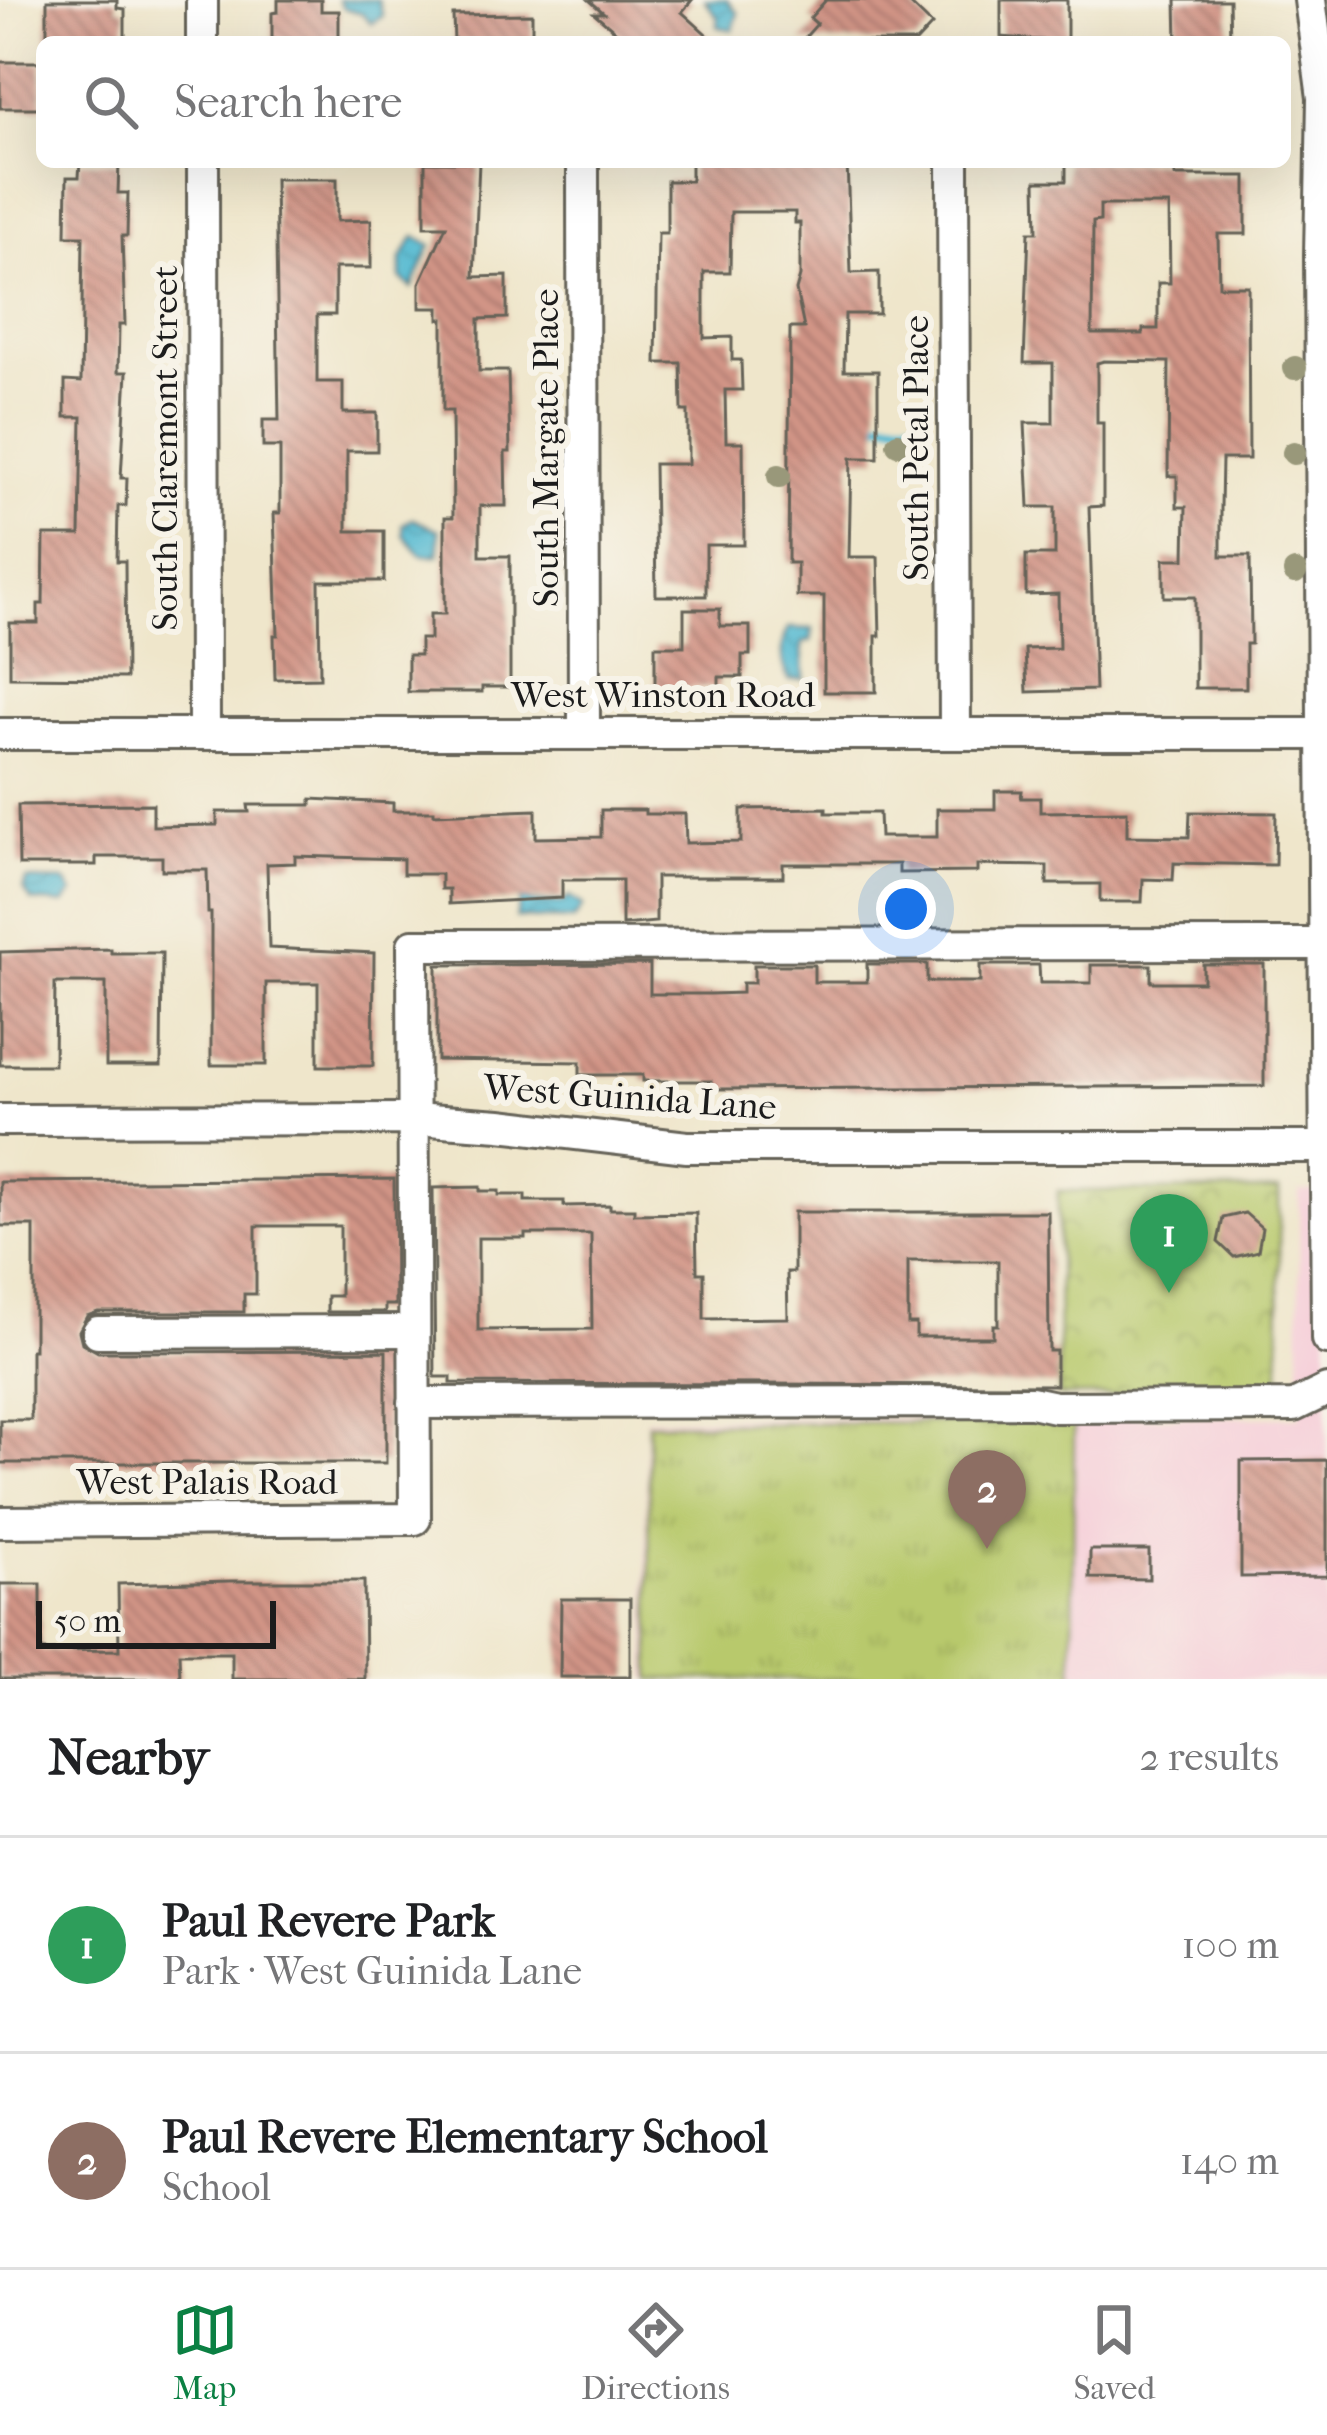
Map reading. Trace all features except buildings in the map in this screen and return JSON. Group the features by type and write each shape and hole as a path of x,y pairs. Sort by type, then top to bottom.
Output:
{"street":[{"path":"202,0 202,36"},
{"path":"1310,0 1323,98 1327,1339"},
{"name":"South Claremont Street","path":"202,168 204,734"},
{"name":"South Margate Place","path":"583,168 584,733"},
{"name":"South Petal Place","path":"953,168 955,733"},
{"name":"West Winston Road","path":"0,734 1326,734"},
{"path":"1326,944 413,945 413,1331 414,1403 1294,1406 1327,1390"},
{"name":"West Guinida Lane","path":"0,1120 414,1119 687,1147 1326,1148"},
{"path":"98,1332 413,1331"},
{"name":"West Palais Road","path":"0,1522 415,1519 414,1403"}],"shaded area":[{"path":"1299,1191 1327,1191 1327,1679 647,1679 646,1419 1300,1417"}],"green space":[{"path":"1279,1190 1280,1395 1059,1396 1058,1191"},
{"path":"1074,1422 1073,1679 651,1679 648,1423"}],"water":[{"path":"338,0 378,0 383,16 371,24 362,13 343,8"},
{"path":"705,0 727,0 738,13 733,30 718,27 718,18"},
{"path":"415,236 431,245 412,288 401,278 401,259"},
{"path":"412,519 439,530 439,555 421,555 404,535 403,524"},
{"path":"788,628 813,629 811,641 802,643 804,679 789,680 784,668 782,648"},
{"path":"26,880 65,881 73,893 64,904 32,901 23,889"},
{"path":"569,897 583,906 574,920 516,918 521,898 532,903 562,903"}],"waterway":[{"path":"878,422 913,422"}],"place":[{"name":"Paul Revere Park","path":"1169,1293"},
{"name":"Paul Revere Elementary School","path":"987,1549"}]}
